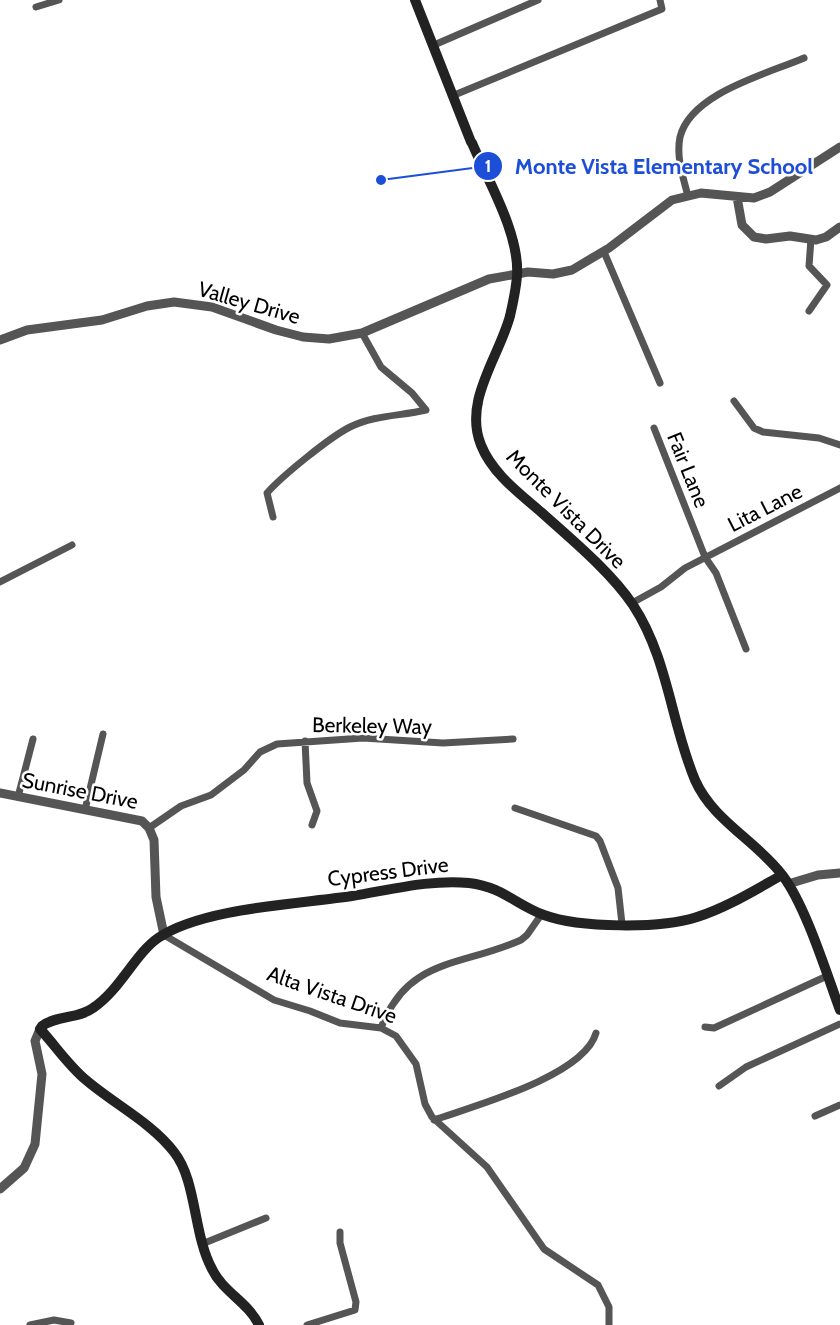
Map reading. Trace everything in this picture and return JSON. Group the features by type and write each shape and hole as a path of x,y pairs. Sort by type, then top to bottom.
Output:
{"main road":[{"name":"Monte Vista Drive","path":"415,0 434,45 436,58 508,226 515,251 517,275 510,316 476,411 477,432 481,445 503,478 607,576 632,603 655,649 700,789 724,820 765,854 785,880 839,1004"},
{"name":"Cypress Drive","path":"164,935 216,916 445,882 492,888 541,915 579,923 674,922 694,918 785,880"},
{"path":"164,935 155,940 120,983 93,1008 81,1014 51,1021 40,1029 84,1079 173,1151 186,1175 202,1244 218,1279 246,1306 259,1325"}],"street":[{"path":"36,7 59,0"},
{"path":"434,45 538,0"},
{"path":"452,96 662,9 660,0"},
{"path":"688,196 679,154 685,124 704,101 804,58"},
{"name":"Valley Drive","path":"0,340 27,330 102,320 147,306 174,302 212,307 276,330 303,337 329,339 362,333 479,283 528,272 553,274 572,270 604,252 663,205 688,196 713,193 754,198 770,192 840,147"},
{"path":"737,197 742,225 754,237 766,239 790,236 811,239 826,237 840,227"},
{"path":"809,311 827,285 809,266 811,239"},
{"path":"604,252 660,383"},
{"path":"273,517 267,493 351,426 395,414 408,415 426,410 411,393 381,367 362,333"},
{"path":"734,401 754,428 763,432 819,438 840,445"},
{"name":"Fair Lane","path":"654,428 705,557"},
{"name":"Lita Lane","path":"632,603 661,587 685,568 840,488"},
{"path":"0,582 72,545"},
{"path":"705,557 716,573 746,649"},
{"path":"85,810 103,734"},
{"name":"Berkeley Way","path":"149,828 181,806 211,795 244,770 260,752 276,744 363,738 443,743 513,739"},
{"path":"18,797 33,739"},
{"path":"305,741 307,783 317,811 312,825"},
{"name":"Sunrise Drive","path":"0,793 142,821 149,828 154,840 156,897 164,935"},
{"path":"515,808 596,836 600,840 618,888 622,924"},
{"name":"Cypress Drive","path":"785,880 840,873"},
{"path":"381,1028 393,1000 415,978 521,940 541,915"},
{"name":"Alta Vista Drive","path":"164,935 274,1000 347,1025 381,1028 396,1036 410,1052 419,1071 425,1104 434,1120 487,1167 544,1249 598,1285 608,1302 609,1325"},
{"path":"705,1026 714,1028 827,976"},
{"path":"719,1086 746,1067 840,1024"},
{"path":"0,1190 24,1168 34,1144 42,1074 35,1042 40,1029"},
{"path":"434,1120 534,1084 585,1051 596,1033"},
{"path":"815,1116 840,1105"},
{"path":"202,1244 266,1218"},
{"path":"307,1325 355,1310 356,1302 340,1243 340,1232"},
{"path":"30,1325 54,1320 71,1323"}],"place":[{"name":"Monte Vista Elementary School","path":"381,180"}]}
